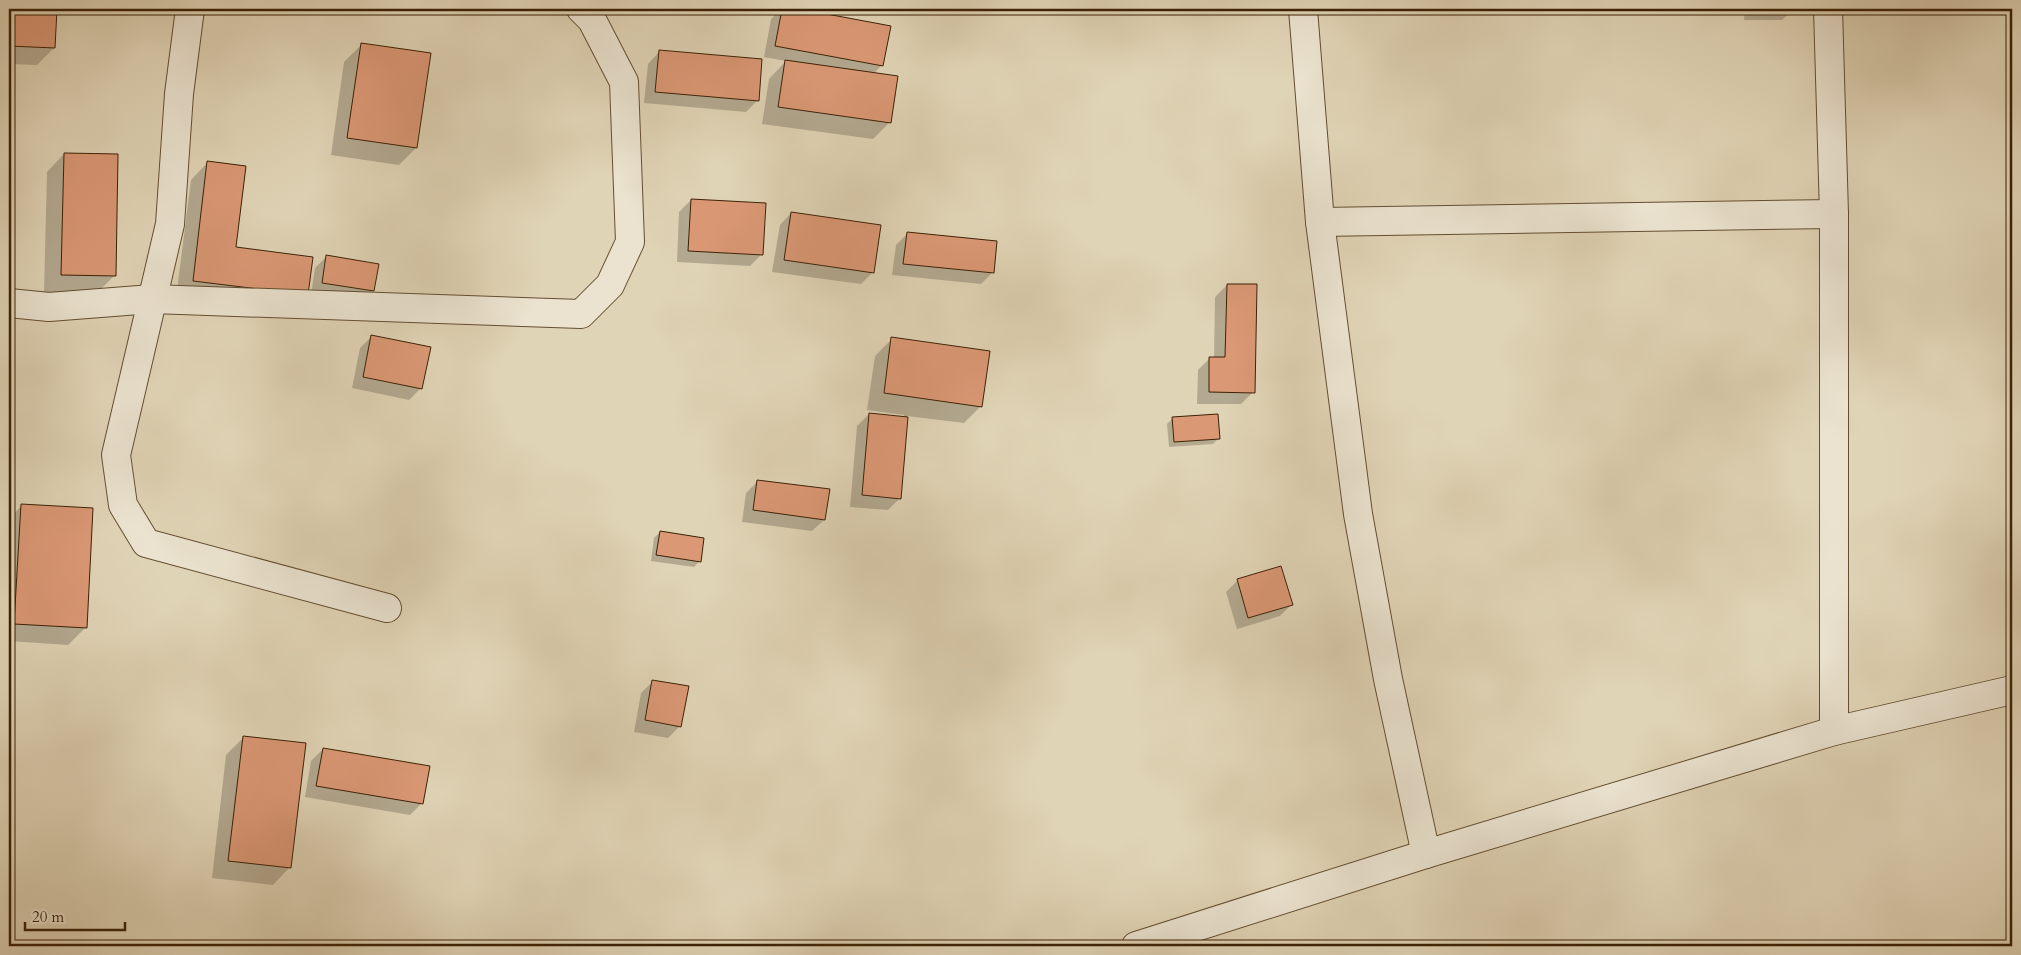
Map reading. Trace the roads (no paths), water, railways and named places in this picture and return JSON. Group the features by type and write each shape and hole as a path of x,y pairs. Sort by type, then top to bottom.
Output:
{"street":[{"path":"190,9 179,94 170,224 116,455 123,505 146,543 387,608"},
{"path":"9,303 49,308 152,299 581,314 610,285 630,242 624,82 592,20 582,9"},
{"path":"1302,9 1320,222 1358,514 1388,680 1426,854"},
{"path":"1828,9 1834,214 1834,731"},
{"path":"1320,222 1834,214"},
{"path":"1136,946 1426,854 1834,731 2012,690"}]}
